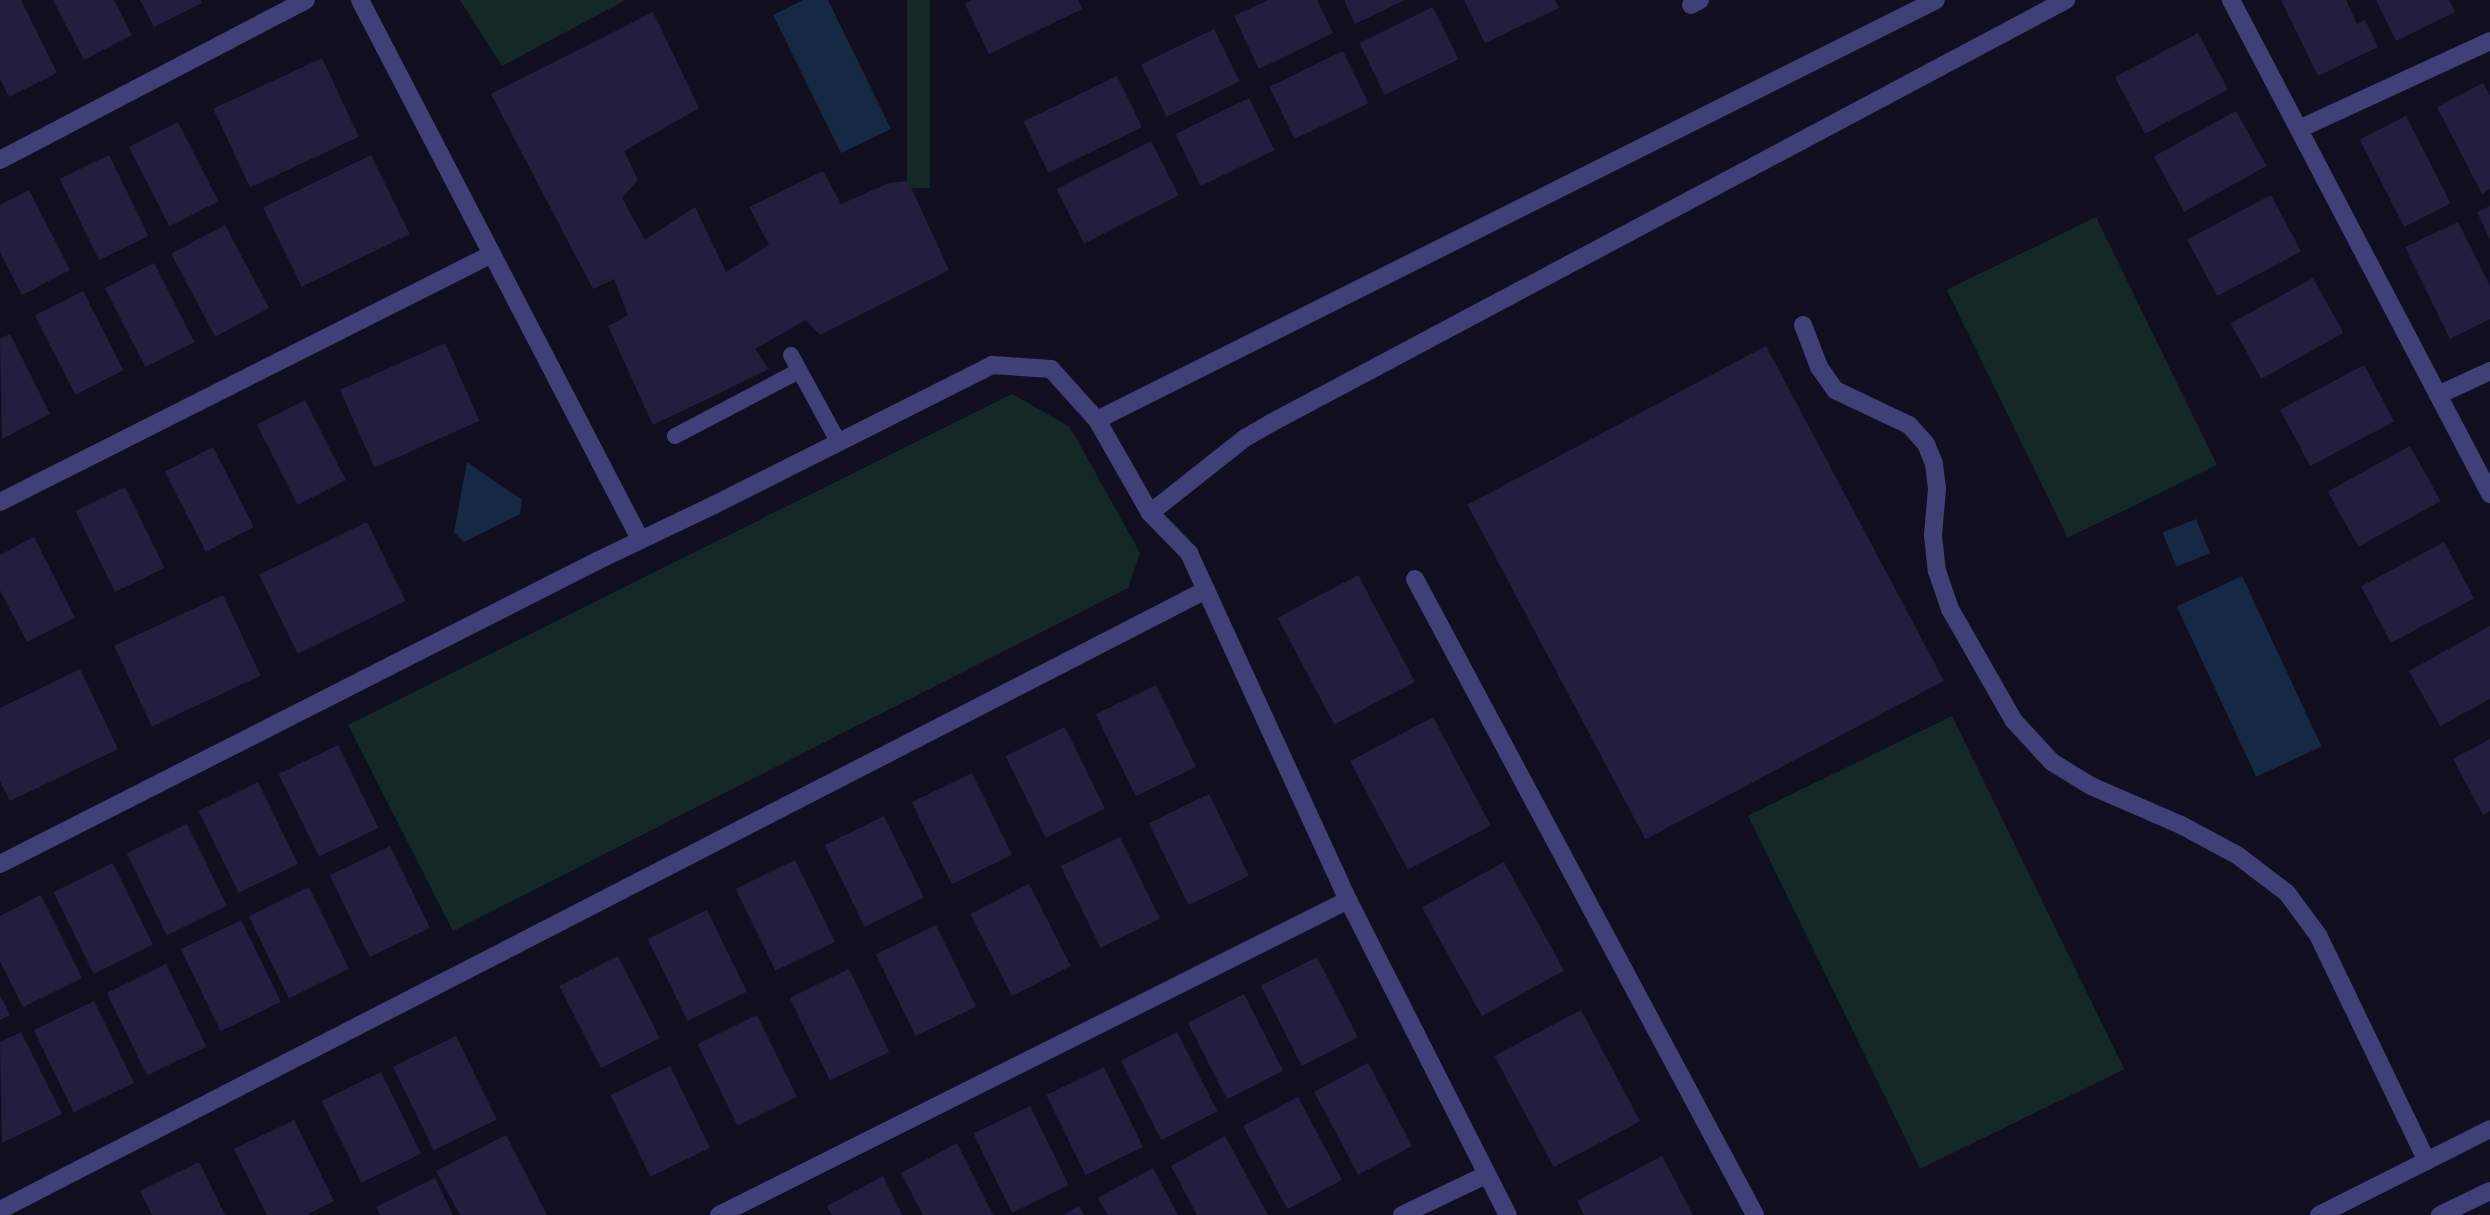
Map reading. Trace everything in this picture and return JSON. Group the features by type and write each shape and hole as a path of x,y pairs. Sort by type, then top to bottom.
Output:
{"street":[{"path":"0,160 306,0"},
{"path":"360,0 640,539"},
{"path":"1097,420 1936,0"},
{"path":"1150,513 1236,445 1272,423 2066,0"},
{"path":"2231,0 2490,494"},
{"path":"2299,129 2490,41"},
{"path":"0,502 492,254"},
{"path":"1803,325 1819,367 1835,390 1909,425 1926,444 1934,464 1937,489 1933,535 1937,571 1950,609 2014,721 2052,762 2091,786 2181,825 2237,855 2287,893 2318,935 2427,1161"},
{"path":"0,864 640,539 839,443 992,365 1051,369 1097,420 1150,513 1189,553 1348,900 1508,1215"},
{"path":"2438,396 2490,370"},
{"path":"1415,579 1755,1215"},
{"path":"0,1210 1206,590"},
{"path":"719,1215 1348,900"},
{"path":"2319,1215 2490,1129"},
{"path":"1402,1215 1486,1175"},
{"path":"2440,1215 2490,1191"}],"lane":[{"path":"791,355 839,443"},
{"path":"675,436 799,371"}],"green space":[{"path":"460,0 626,0 502,66"},
{"path":"907,0 930,0 930,188 907,188"},
{"path":"2096,217 2217,465 2068,538 1947,290"},
{"path":"1012,394 1070,427 1140,553 1128,588 453,931 348,725"},
{"path":"1952,716 2124,1069 1920,1169 1748,816"}],"water":[{"path":"803,0 828,0 891,129 841,153 773,15"},
{"path":"467,462 522,500 520,514 464,542 454,532"},
{"path":"2196,519 2210,553 2176,567 2163,532"},
{"path":"2242,576 2321,746 2256,777 2177,606"}],"building":[{"path":"0,0 21,0 57,73 9,97 0,79"},
{"path":"53,0 114,0 132,35 84,60"},
{"path":"140,0 201,0 202,3 154,27"},
{"path":"972,0 1078,0 1082,9 989,54 965,4"},
{"path":"1268,0 1317,0 1333,33 1259,69 1234,16"},
{"path":"1344,0 1405,0 1355,24"},
{"path":"1464,0 1555,0 1559,8 1485,43"},
{"path":"2281,0 2346,0 2357,24 2365,20 2378,47 2318,76"},
{"path":"2376,0 2449,0 2455,12 2396,41"},
{"path":"1433,7 1458,59 1385,95 1359,43"},
{"path":"653,12 699,108 624,151 638,180 622,198 645,240 695,207 726,272 769,245 749,207 823,171 841,204 889,183 908,181 949,270 820,335 806,320 755,349 769,369 653,425 608,326 628,315 614,279 593,289 491,94"},
{"path":"1214,29 1239,81 1167,117 1141,65"},
{"path":"2198,33 2228,90 2145,134 2115,77"},
{"path":"1343,51 1368,103 1295,139 1269,87"},
{"path":"322,58 359,137 250,188 213,109"},
{"path":"1117,76 1142,127 1049,173 1024,122"},
{"path":"2483,83 2490,96 2490,189 2482,194 2437,107"},
{"path":"1249,98 1274,150 1201,186 1175,134"},
{"path":"2236,111 2267,166 2184,212 2154,157"},
{"path":"2406,116 2450,203 2404,227 2360,140"},
{"path":"178,122 218,201 169,226 129,147"},
{"path":"1151,141 1179,195 1084,243 1057,189"},
{"path":"109,155 148,236 99,260 60,179"},
{"path":"371,155 410,234 302,287 263,208"},
{"path":"29,190 70,270 22,295 0,252 0,205"},
{"path":"2271,195 2301,252 2217,296 2187,240"},
{"path":"2490,206 2490,240 2477,212"},
{"path":"2458,222 2490,286 2490,319 2450,339 2405,247"},
{"path":"225,225 269,308 215,337 171,254"},
{"path":"154,263 194,342 145,367 105,288"},
{"path":"2313,278 2344,333 2261,379 2231,324"},
{"path":"83,291 123,370 75,395 35,316"},
{"path":"10,334 50,414 2,439 0,339"},
{"path":"445,343 480,421 375,467 340,390"},
{"path":"1766,346 1944,681 1645,839 1468,505"},
{"path":"2364,365 2394,422 2310,466 2280,410"},
{"path":"305,400 346,480 298,505 257,425"},
{"path":"2410,446 2441,501 2358,547 2328,492"},
{"path":"213,447 254,527 206,552 165,472"},
{"path":"125,487 164,568 115,592 76,511"},
{"path":"367,522 406,601 298,654 259,575"},
{"path":"34,537 75,618 27,642 0,590 0,555"},
{"path":"2444,542 2474,599 2391,643 2361,586"},
{"path":"1358,575 1415,682 1334,725 1278,618"},
{"path":"223,595 261,676 152,726 114,646"},
{"path":"2490,626 2490,699 2440,726 2409,671"},
{"path":"80,669 118,749 10,801 0,781 0,708"},
{"path":"1156,685 1196,767 1136,796 1096,714"},
{"path":"1433,717 1491,826 1408,870 1350,761"},
{"path":"1065,727 1105,809 1046,838 1006,756"},
{"path":"2490,739 2490,811 2483,815 2453,759"},
{"path":"338,745 378,828 319,857 279,774"},
{"path":"972,773 1012,855 952,884 912,802"},
{"path":"258,782 298,864 239,893 199,811"},
{"path":"1209,794 1249,876 1189,905 1149,823"},
{"path":"884,816 924,898 865,927 825,845"},
{"path":"187,824 227,906 167,935 127,853"},
{"path":"1120,837 1160,919 1101,948 1061,866"},
{"path":"390,846 430,928 370,957 330,875"},
{"path":"795,860 835,942 776,971 736,889"},
{"path":"1504,862 1564,970 1482,1016 1422,908"},
{"path":"113,863 153,945 94,974 54,892"},
{"path":"1029,884 1071,966 1012,996 970,914"},
{"path":"309,887 349,969 289,998 249,916"},
{"path":"41,895 82,978 23,1007 0,961 0,916"},
{"path":"707,910 747,992 688,1021 648,939"},
{"path":"241,920 281,1002 221,1031 181,949"},
{"path":"936,925 976,1007 916,1036 876,954"},
{"path":"618,956 660,1038 601,1068 559,986"},
{"path":"1317,957 1358,1037 1302,1066 1261,986"},
{"path":"166,964 206,1047 147,1076 107,993"},
{"path":"849,969 889,1052 830,1081 790,998"},
{"path":"1244,994 1283,1071 1227,1099 1188,1023"},
{"path":"0,995 10,1015 0,1020"},
{"path":"94,1001 134,1083 74,1112 34,1030"},
{"path":"1581,1010 1640,1121 1554,1167 1494,1056"},
{"path":"757,1015 797,1097 738,1126 698,1044"},
{"path":"21,1032 62,1114 2,1143 0,1042"},
{"path":"1177,1032 1217,1111 1161,1140 1121,1061"},
{"path":"456,1036 497,1120 434,1150 393,1067"},
{"path":"1368,1063 1412,1146 1358,1175 1314,1092"},
{"path":"670,1066 710,1148 651,1177 611,1095"},
{"path":"1104,1067 1143,1147 1085,1175 1046,1095"},
{"path":"381,1072 421,1154 362,1183 322,1101"},
{"path":"1298,1097 1342,1180 1287,1209 1243,1126"},
{"path":"1030,1106 1069,1185 1012,1213 973,1134"},
{"path":"294,1120 334,1201 306,1215 267,1215 234,1149"},
{"path":"506,1135 547,1215 460,1215 436,1171"},
{"path":"1225,1136 1268,1215 1197,1215 1171,1166"},
{"path":"957,1143 993,1215 923,1215 901,1173"},
{"path":"1662,1156 1693,1215 1584,1215 1577,1201"},
{"path":"199,1162 225,1215 152,1215 140,1191"},
{"path":"1153,1168 1178,1215 1108,1215 1098,1198"},
{"path":"883,1176 902,1215 832,1215 827,1206"},
{"path":"435,1178 453,1215 380,1215 376,1207"},
{"path":"1079,1206 1084,1215 1063,1215"}]}
